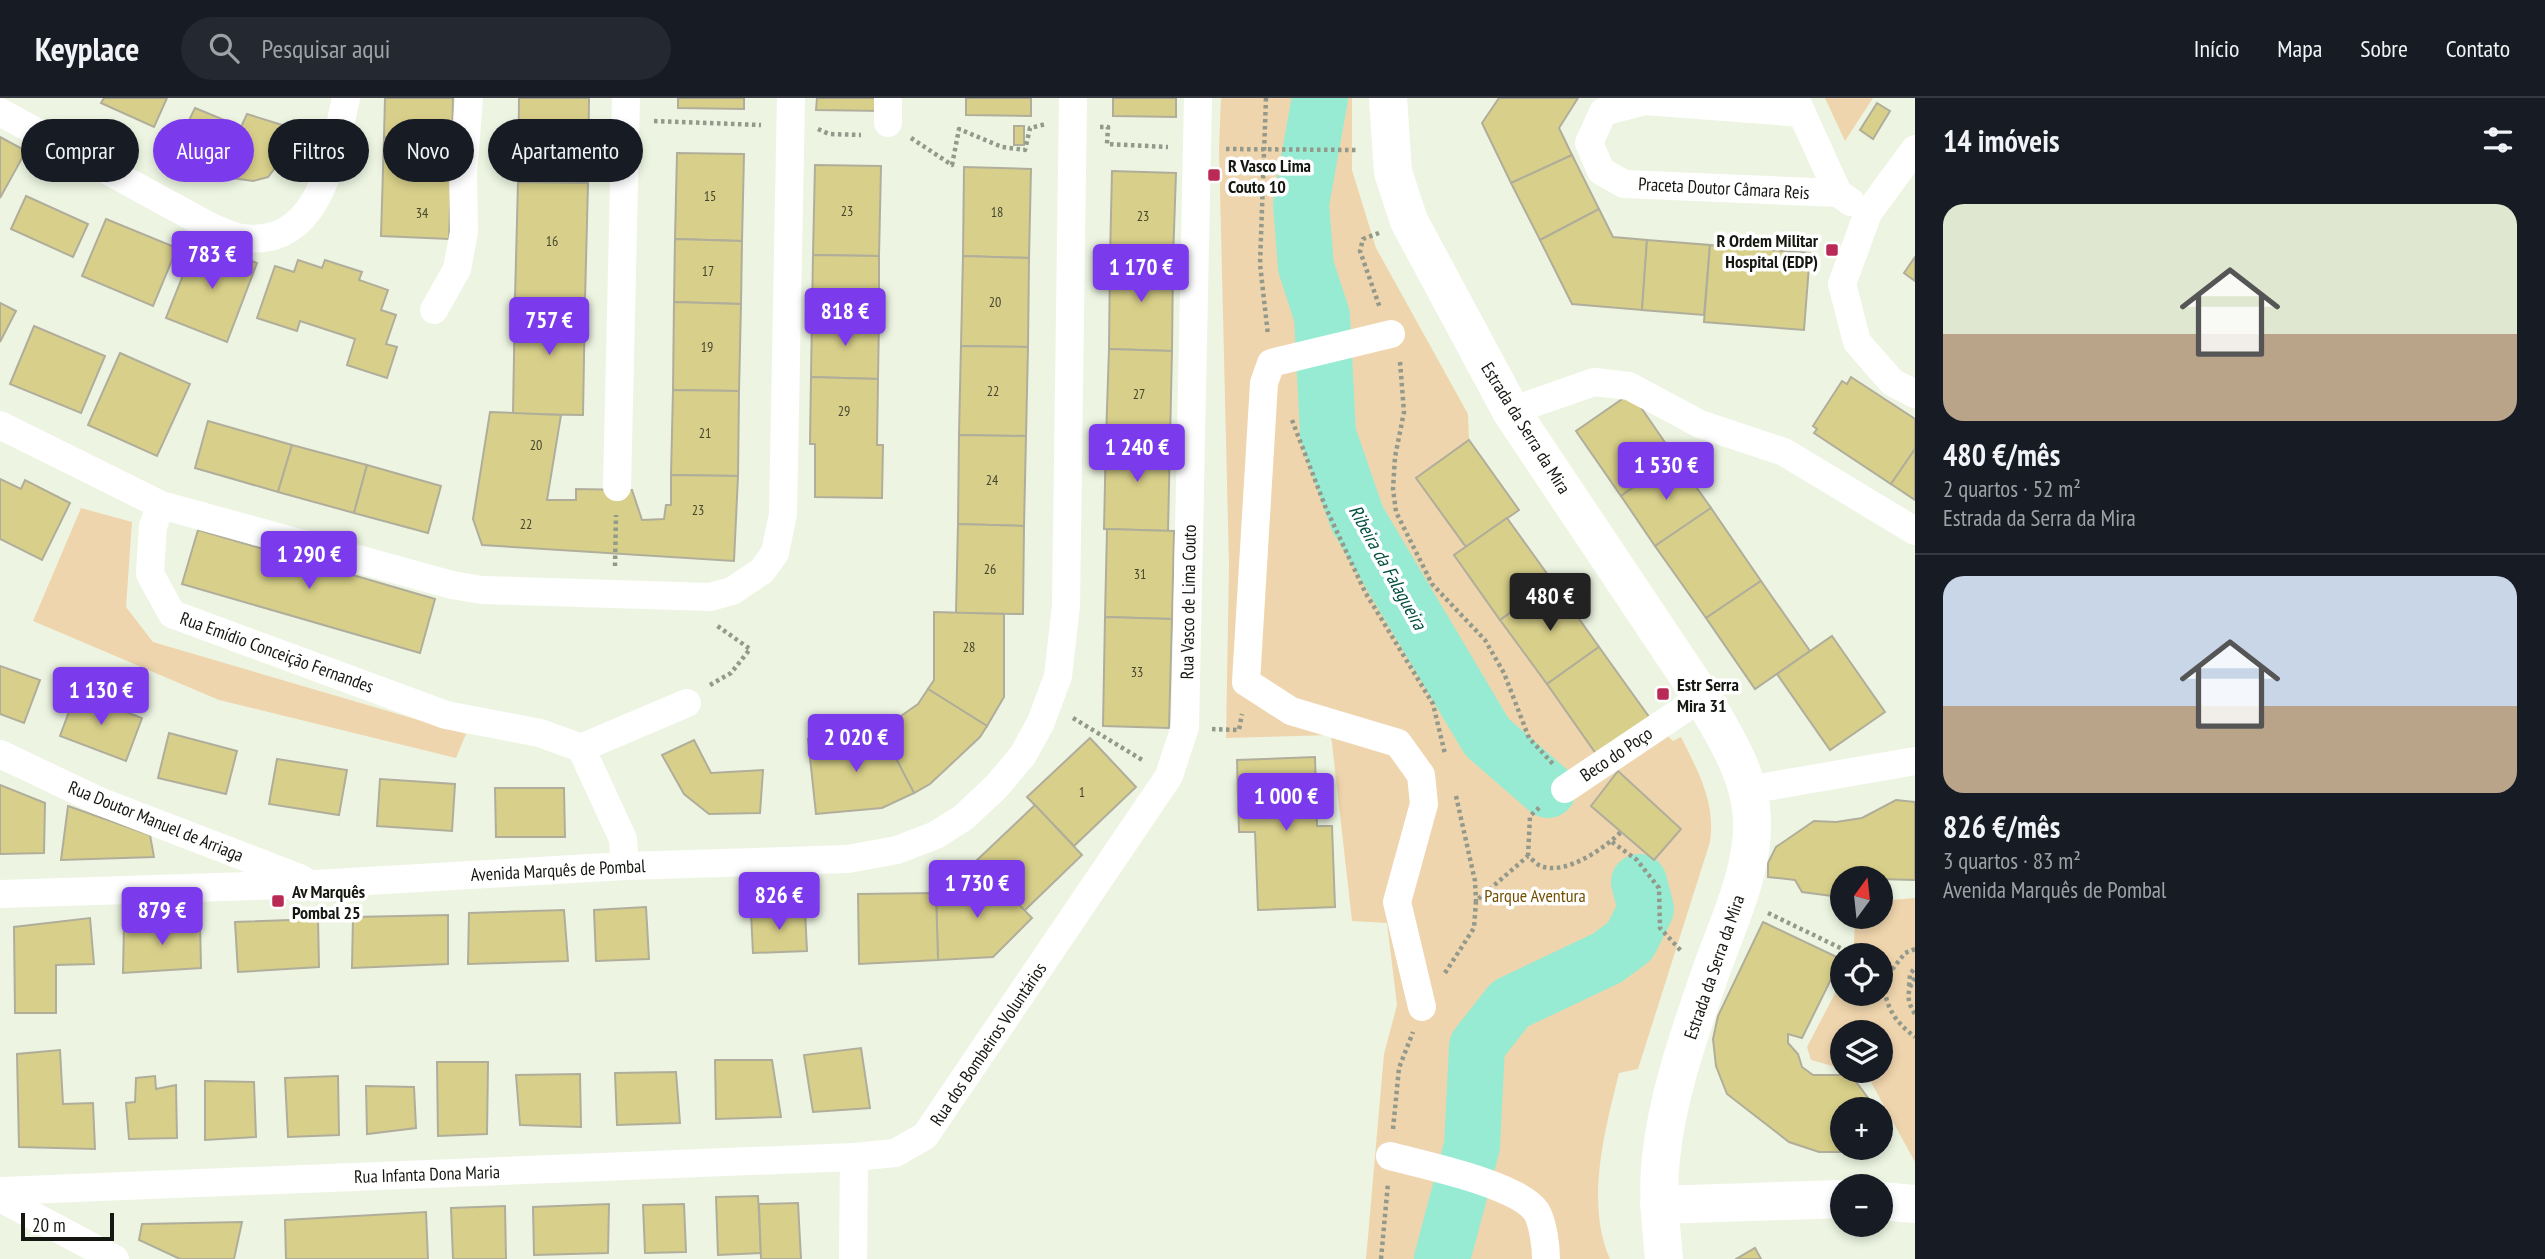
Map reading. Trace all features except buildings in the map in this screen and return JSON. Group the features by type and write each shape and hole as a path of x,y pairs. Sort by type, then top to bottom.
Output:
{"street":[{"path":"0,112 211,227 241,238 270,238 292,229 309,213 334,153 346,98"},
{"path":"435,310 457,270 464,232 463,176 469,98"},
{"path":"0,425 161,505 452,585 482,590 615,596 710,597 732,591 762,571 775,553 783,514 792,98"},
{"name":"Avenida Marquês de Pombal","path":"0,894 315,884 625,866 848,859 897,850 936,835 964,817 996,787 1023,755 1049,704 1062,651 1066,606 1073,98"},
{"name":"Rua Vasco de Lima Couto","path":"1185,727 1198,98"},
{"name":"Estrada da Serra da Mira","path":"1388,98 1393,172 1409,221 1511,411 1702,697 1729,742 1748,790 1752,846 1667,1114 1660,1160 1664,1259"},
{"name":"Praceta Doutor Câmara Reis","path":"1799,106 1645,102 1603,112 1589,143 1601,171 1624,184 1838,193"},
{"path":"1799,106 1838,193 1868,213"},
{"path":"617,486 626,109"},
{"path":"1915,149 1868,213 1842,284 1857,342 1892,382 1915,394"},
{"path":"1391,334 1271,363 1264,383 1246,682 1291,711 1398,743 1422,775 1424,804 1397,902 1422,1007"},
{"path":"1511,411 1594,382 1629,386 1700,424 1784,452 1915,531"},
{"name":"Rua Emídio Conceição Fernandes","path":"161,505 153,526 150,574 172,614 446,715 540,733 581,748"},
{"name":"Beco do Poço","path":"1560,793 1702,697"},
{"path":"625,866 623,839 581,748 687,703"},
{"name":"Rua dos Bombeiros Voluntários","path":"854,1157 895,1153 925,1136 1169,776 1185,727"},
{"name":"Rua Doutor Manuel de Arriaga","path":"0,754 99,800 315,884"},
{"path":"1748,790 1915,761"},
{"path":"1390,1156 1486,1182 1515,1196 1536,1212 1546,1259"},
{"path":"853,1259 854,1157"},
{"name":"Rua Infanta Dona Maria","path":"0,1191 854,1157"},
{"path":"0,1198 115,1259"},
{"path":"1660,1205 1830,1199"},
{"path":"1893,1202 1915,1204"}],"path":[{"path":"1266,98 1261,264 1271,363"},
{"path":"626,109 791,126 859,136 888,110 952,164 960,129 1002,147 1013,148"},
{"path":"1107,144 1198,149"},
{"path":"1228,149 1343,149"},
{"path":"1409,221 1363,239 1360,251 1398,349 1405,391 1395,457 1396,512 1432,584 1485,640 1504,673 1529,738 1560,793 1530,816 1528,856 1476,901"},
{"path":"1291,415 1325,506 1366,592 1433,704 1446,758"},
{"path":"615,596 617,486"},
{"path":"687,703 731,673 750,649 717,626 710,597"},
{"path":"1185,727 1240,730 1246,682"},
{"path":"1049,704 1169,776"},
{"path":"1422,1007 1474,928 1475,881 1452,785"},
{"path":"1528,856 1540,866 1558,868 1612,842 1621,832"},
{"path":"1612,842 1637,860 1659,888 1660,929 1707,981"},
{"path":"1733,910 1775,914 1832,943"},
{"path":"1893,967 1900,958 1915,949"},
{"path":"1915,968 1910,974 1909,989 1910,1007 1915,1014"},
{"path":"1909,989 1915,978"},
{"path":"1888,1006 1900,1026 1915,1037"}],"green space":[{"name":"Parque Aventura","path":"1221,98 1352,98 1352,170 1376,248 1468,414 1469,440 1416,478 1466,547 1455,555 1599,758 1652,721 1673,741 1681,737 1704,788 1710,814 1710,842 1638,1069 1619,1073 1603,1142 1598,1191 1599,1214 1610,1259 1366,1259 1384,1054 1397,1005 1387,923 1352,921 1331,735 1226,738 1229,566 1219,149"},
{"path":"1825,98 1873,98 1845,141"},
{"path":"81,508 132,522 126,607 153,642 466,734 456,758 219,700 33,621"},
{"path":"1915,898 1915,1162 1893,1122 1893,1097 1879,1097 1872,1083 1893,1083 1893,1020 1830,1020 1830,1065 1811,1060 1807,1047 1830,1003 1830,1006 1893,1006 1893,943 1854,943 1855,929 1894,929 1894,900"}],"waterway":[{"name":"Ribeira da Falagueira","path":"1320,98 1301,204 1306,267 1322,316 1328,434 1357,518 1487,737 1548,790"},
{"name":"Ribeira da Falagueira","path":"1442,1259 1472,1146 1477,1046 1510,1004 1607,958 1630,941 1646,909 1639,882"}],"place":[{"name":"R Vasco Lima Couto 10","path":"1214,175"},
{"name":"R Ordem Militar Hospital (EDP)","path":"1832,250"},
{"name":"Estr Serra Mira 31","path":"1663,694"},
{"name":"Av Marquês Pombal 25","path":"278,901"}]}
